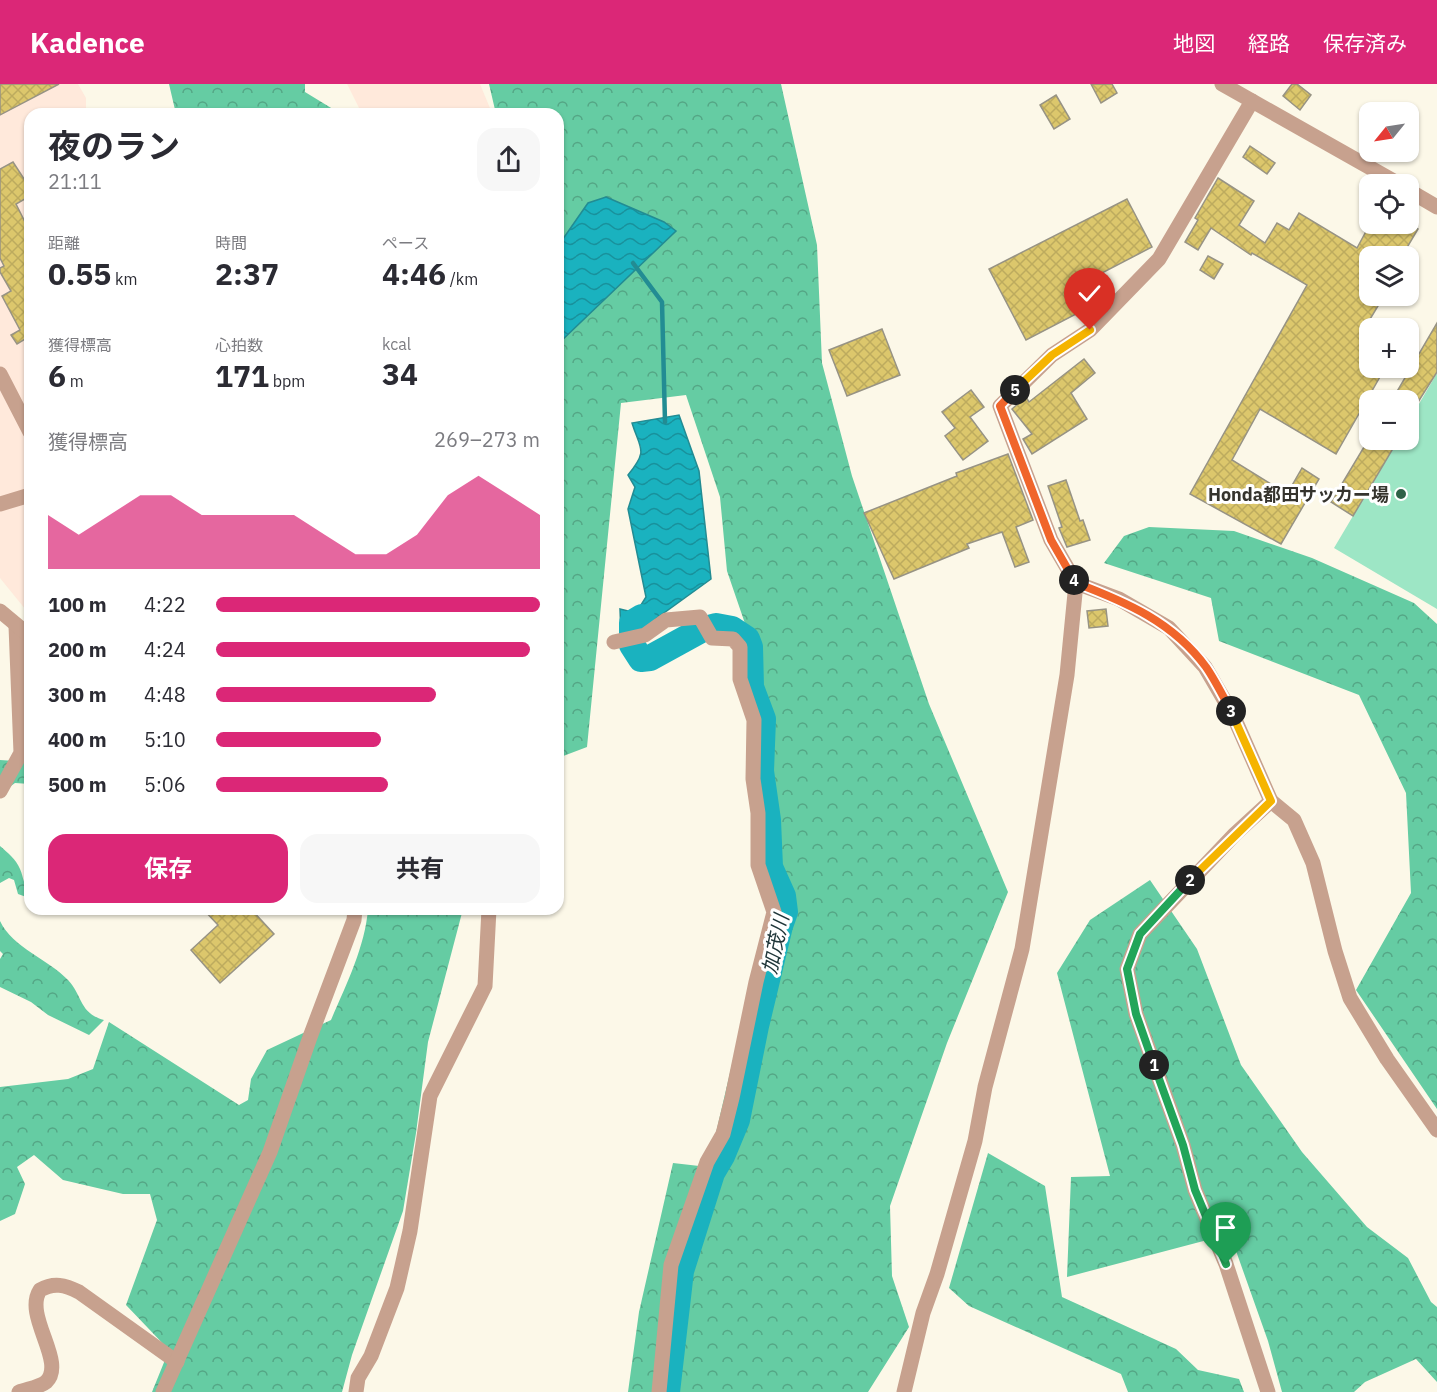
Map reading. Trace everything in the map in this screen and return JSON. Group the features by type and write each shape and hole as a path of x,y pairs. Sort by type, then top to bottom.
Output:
{"street":[{"path":"1222,84 1382,174"},
{"path":"904,1392 923,1313 937,1274 975,1141 985,1087 1023,949 1067,675 1076,583 1051,540 1000,406 1052,355 1090,330 1159,259 1252,101"},
{"path":"1419,196 1437,207"},
{"path":"0,374 24,420"},
{"path":"0,504 24,497"},
{"path":"1076,583 1119,599 1169,628 1206,667 1233,715 1271,801 1294,820 1313,863 1335,951 1350,998 1387,1059 1437,1130"},
{"path":"0,611 24,632"},
{"path":"614,642 645,635 666,620 700,617 712,638 733,639 740,647 740,679 754,720 753,779 758,813 758,865 774,912 756,982 723,1134 707,1162 670,1265 659,1392"},
{"path":"0,791 21,753 16,626"},
{"path":"1269,1392 1226,1264 1195,1190 1183,1145 1136,1014 1127,969 1140,934 1235,834 1271,801"},
{"path":"163,1392 270,1152 354,915"},
{"path":"356,1392 358,1378 371,1356 397,1288 410,1232 430,1096 485,986 489,915"},
{"path":"19,1392 45,1383 50,1376 52,1365 35,1303 40,1290 56,1284 66,1285 79,1292 177,1362"}],"shaded area":[{"path":"0,84 78,84 86,98 86,108 24,108 24,608 0,578"},
{"path":"347,84 480,84 490,108 359,108"}],"green space":[{"path":"169,84 305,84 305,92 331,108 175,108"},
{"path":"489,84 781,84 817,245 822,363 852,476 929,704 1008,892 947,1043 890,1206 892,1276 909,1327 868,1392 628,1392 639,1312 673,1163 708,1167 768,910 761,715 752,644 727,571 720,497 686,395 621,403 587,747 564,756 564,108 495,108"},
{"name":"Honda都田サッカー場","path":"1437,373 1437,609 1334,548 1392,450 1419,450 1419,404"},
{"path":"1149,527 1234,531 1312,558 1414,603 1437,624 1437,1109 1356,990 1411,893 1406,793 1359,695 1219,641 1211,598 1104,563 1124,536"},
{"path":"0,760 24,762 24,784 15,783 0,794"},
{"path":"0,846 12,856 18,865 24,881 24,896 18,894 14,880 9,878 0,883"},
{"path":"1150,880 1197,949 1241,1065 1302,1152 1367,1227 1408,1258 1431,1302 1437,1307 1437,1382 1416,1359 1365,1382 1354,1392 1282,1392 1268,1341 1230,1234 1067,1277 1071,1177 1110,1176 1057,973 1090,920"},
{"path":"367,915 461,915 428,1042 403,1211 352,1355 342,1392 152,1392 169,1350 126,1305 157,1220 150,1194 123,1194 63,1180 34,1155 17,1167 25,1184 15,1214 0,1221 0,1087 68,1079 93,1069 109,1022 239,1105 248,1100 251,1079 267,1050 331,1020 349,980"},
{"path":"0,921 13,939 68,980 90,1013 104,1020 89,1035 48,1015 31,1002 0,987 0,959 3,954 0,951"},
{"path":"988,1153 1045,1186 1062,1297 1176,1349 1198,1370 1239,1379 1244,1392 1128,1392 1121,1374 969,1306 949,1288"}],"water":[{"path":"606,197 664,222 676,231 564,338 564,237 588,203"},
{"path":"679,415 699,471 711,579 643,628 621,634 620,609 636,613 646,597 628,509 635,487 628,475 641,454 640,444 632,423"}],"building":[{"path":"0,84 59,84 0,115"},
{"path":"1091,84 1112,84 1117,93 1101,103"},
{"path":"1292,84 1297,84 1311,95 1300,110 1283,96"},
{"path":"1056,95 1070,119 1054,129 1040,105"},
{"path":"1250,146 1275,163 1267,174 1243,157"},
{"path":"13,162 24,179 24,199 16,204 24,220 24,340 17,344 11,335 20,330 2,296 11,291 0,272 0,268 4,266 0,258 0,169"},
{"path":"1218,178 1254,201 1239,225 1265,243 1277,223 1289,230 1299,213 1357,248 1365,234 1415,234 1408,246 1359,246 1359,306 1378,306 1371,318 1359,318 1359,378 1379,378 1372,390 1359,390 1359,414 1336,454 1260,409 1232,460 1287,494 1302,468 1319,479 1281,544 1190,494 1307,285 1252,253 1251,255 1211,228 1198,250 1185,242 1198,220 1195,218"},
{"path":"1127,199 1152,247 1096,276 1107,298 1026,340 989,269"},
{"path":"1208,256 1223,264 1214,279 1200,270"},
{"path":"1437,323 1437,372 1419,401 1419,390 1398,390 1405,378 1419,378 1419,354"},
{"path":"882,329 900,375 847,396 829,350"},
{"path":"1084,359 1095,373 1071,393 1087,419 1032,454 1023,439 1032,434 1012,409 1026,397 1029,402"},
{"path":"971,390 984,407 970,417 988,441 963,460 945,436 955,428 942,412"},
{"path":"1362,450 1392,450 1353,516 1331,502"},
{"path":"1008,454 1033,520 1016,527 1029,562 1015,567 1002,532 967,544 969,548 894,579 864,513 957,476 956,473"},
{"path":"1066,480 1080,521 1083,520 1090,540 1067,547 1059,528 1062,527 1048,486"},
{"path":"1106,609 1108,626 1089,628 1087,611"},
{"path":"209,915 257,915 274,934 220,983 191,950 218,925"}],"waterway":[{"path":"633,263 662,302 665,422"},
{"name":"加茂川","path":"642,617 632,623 632,645 641,659 650,658 701,630 716,626 732,629 747,639 750,647 751,687 763,719 761,771 768,820 770,867 783,896 785,912 756,1026 737,1120 712,1173 681,1271 667,1392"}],"place":[{"name":"Honda都田サッカー場","path":"1401,494"}],"route":[{"path":"1090,330 1052,355 1000,406 1028,474 1051,540 1076,583 1119,599 1169,628 1206,667 1233,715 1271,801 1235,834 1140,934 1127,969 1136,1014 1183,1145 1195,1190 1226,1264"}]}
